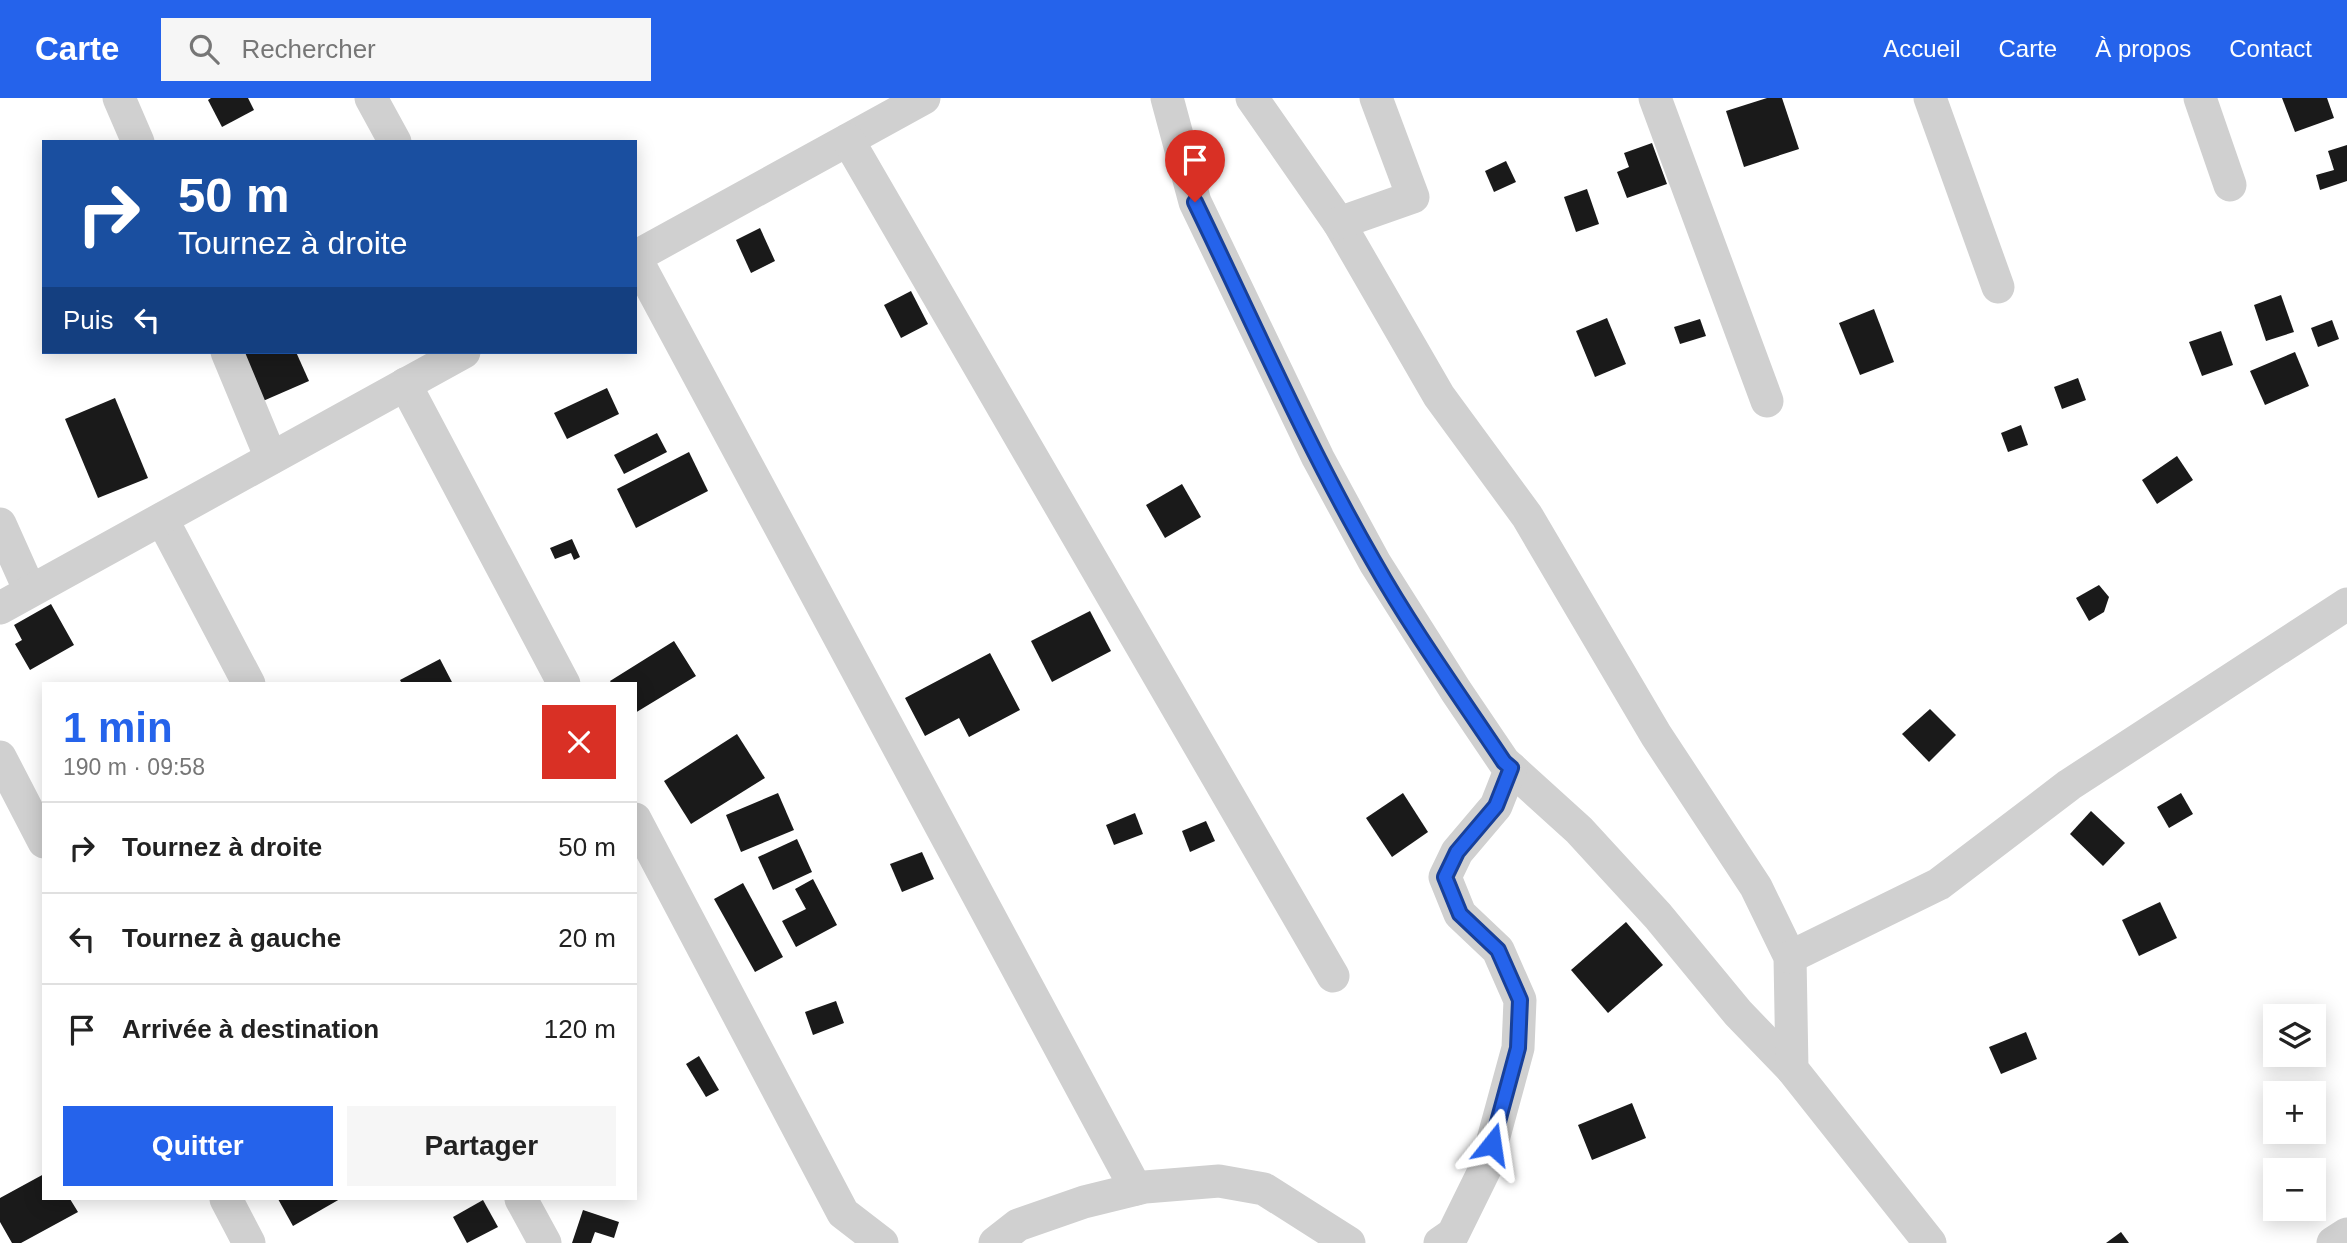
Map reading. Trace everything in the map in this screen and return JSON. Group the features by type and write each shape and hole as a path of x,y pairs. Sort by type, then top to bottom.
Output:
{"street":[{"path":"119,98 137,140"},
{"path":"371,98 394,140"},
{"path":"637,256 924,98"},
{"path":"1167,98 1195,202 1318,458 1374,563 1456,691 1504,762 1588,839 1658,916 1738,1013 1792,1069 1930,1243"},
{"path":"1251,98 1339,223 1438,396 1527,516 1656,735 1756,887 1790,957 1792,1069"},
{"path":"1339,223 1413,197 1376,98"},
{"path":"1655,98 1768,401"},
{"path":"1930,98 1998,287"},
{"path":"2200,98 2230,185"},
{"path":"848,140 1333,976"},
{"path":"637,261 1136,1189"},
{"path":"227,354 271,458"},
{"path":"0,608 460,354"},
{"path":"405,384 563,682"},
{"path":"162,519 249,682"},
{"path":"0,524 30,591"},
{"path":"1790,957 1938,884 2069,785 2347,604"},
{"path":"0,757 42,838"},
{"path":"1440,1243 1452,1234 1485,1169 1518,1048 1520,1000 1498,950 1460,914 1445,877 1457,852 1496,806 1511,768"},
{"path":"637,823 843,1213 882,1243"},
{"path":"995,1243 1018,1225 1084,1202 1136,1189 1219,1181 1264,1189 1349,1243"},
{"path":"227,1200 249,1243"},
{"path":"522,1200 544,1243"},
{"path":"2333,1243 2347,1234"}],"building":[{"path":"248,98 254,110 222,127 208,100"},
{"path":"1767,98 1782,98 1799,149 1744,167 1726,111"},
{"path":"2282,98 2327,98 2334,118 2295,132"},
{"path":"1652,143 1667,184 1627,198 1617,172 1629,167 1624,153"},
{"path":"2347,145 2347,181 2320,190 2316,175 2334,170 2328,151"},
{"path":"1506,161 1516,182 1494,192 1485,171"},
{"path":"1587,189 1599,224 1576,232 1564,197"},
{"path":"760,228 775,261 751,273 736,240"},
{"path":"911,291 928,324 901,338 884,305"},
{"path":"2281,295 2294,332 2266,341 2254,305"},
{"path":"1874,309 1894,362 1860,375 1839,323"},
{"path":"1607,318 1626,364 1595,377 1576,331"},
{"path":"1700,319 1706,336 1680,344 1674,327"},
{"path":"2332,320 2339,339 2318,347 2311,328"},
{"path":"2221,331 2233,365 2202,376 2189,342"},
{"path":"2295,352 2309,386 2265,405 2250,371"},
{"path":"242,354 297,354 309,381 263,401"},
{"path":"2078,378 2086,400 2062,409 2054,387"},
{"path":"607,388 619,414 567,439 554,413"},
{"path":"115,398 148,478 98,498 65,419"},
{"path":"2021,425 2028,445 2008,452 2001,433"},
{"path":"657,433 667,452 624,474 614,455"},
{"path":"689,452 708,491 636,528 617,489"},
{"path":"2177,456 2193,480 2157,504 2142,480"},
{"path":"1182,484 1201,517 1165,538 1146,505"},
{"path":"572,539 580,557 574,560 571,553 555,559 550,548"},
{"path":"2099,585 2109,597 2104,612 2089,621 2076,598"},
{"path":"51,604 74,645 30,670 15,644 22,640 14,625"},
{"path":"1090,611 1111,651 1052,682 1031,641"},
{"path":"674,641 696,676 637,712 637,682 610,681"},
{"path":"990,653 1020,710 969,737 959,718 925,736 905,698"},
{"path":"440,659 452,682 401,682 400,680"},
{"path":"1930,709 1956,735 1929,762 1902,734"},
{"path":"737,734 765,778 691,824 664,781"},
{"path":"778,793 794,830 741,852 726,815"},
{"path":"1403,793 1428,832 1392,857 1366,818"},
{"path":"2181,793 2193,814 2169,828 2157,807"},
{"path":"2091,811 2125,843 2103,866 2070,834"},
{"path":"1135,813 1143,834 1114,845 1106,825"},
{"path":"1206,821 1215,841 1190,852 1182,831"},
{"path":"797,839 812,872 773,890 758,857"},
{"path":"922,852 934,879 902,892 890,864"},
{"path":"813,879 837,925 796,947 782,921 806,909 795,889"},
{"path":"743,883 783,957 755,972 714,899"},
{"path":"2160,902 2177,938 2139,956 2122,920"},
{"path":"1626,922 1663,965 1608,1013 1571,970"},
{"path":"836,1001 844,1023 813,1035 805,1012"},
{"path":"2026,1032 2037,1059 2001,1074 1989,1047"},
{"path":"699,1056 719,1090 706,1097 686,1064"},
{"path":"1632,1103 1646,1138 1592,1160 1578,1125"},
{"path":"42,1175 42,1200 71,1200 78,1212 21,1243 12,1243 0,1222 0,1198"},
{"path":"279,1200 338,1200 293,1226"},
{"path":"483,1200 498,1227 467,1243 453,1217"},
{"path":"583,1210 619,1222 614,1238 595,1232 591,1243 572,1243"},
{"path":"2121,1232 2129,1243 2106,1243"}],"route":[{"path":"1195,202 1318,458 1374,563 1504,762 1511,768 1496,806 1457,852 1445,877 1460,914 1498,950 1520,1000 1518,1048 1492,1144"}]}
